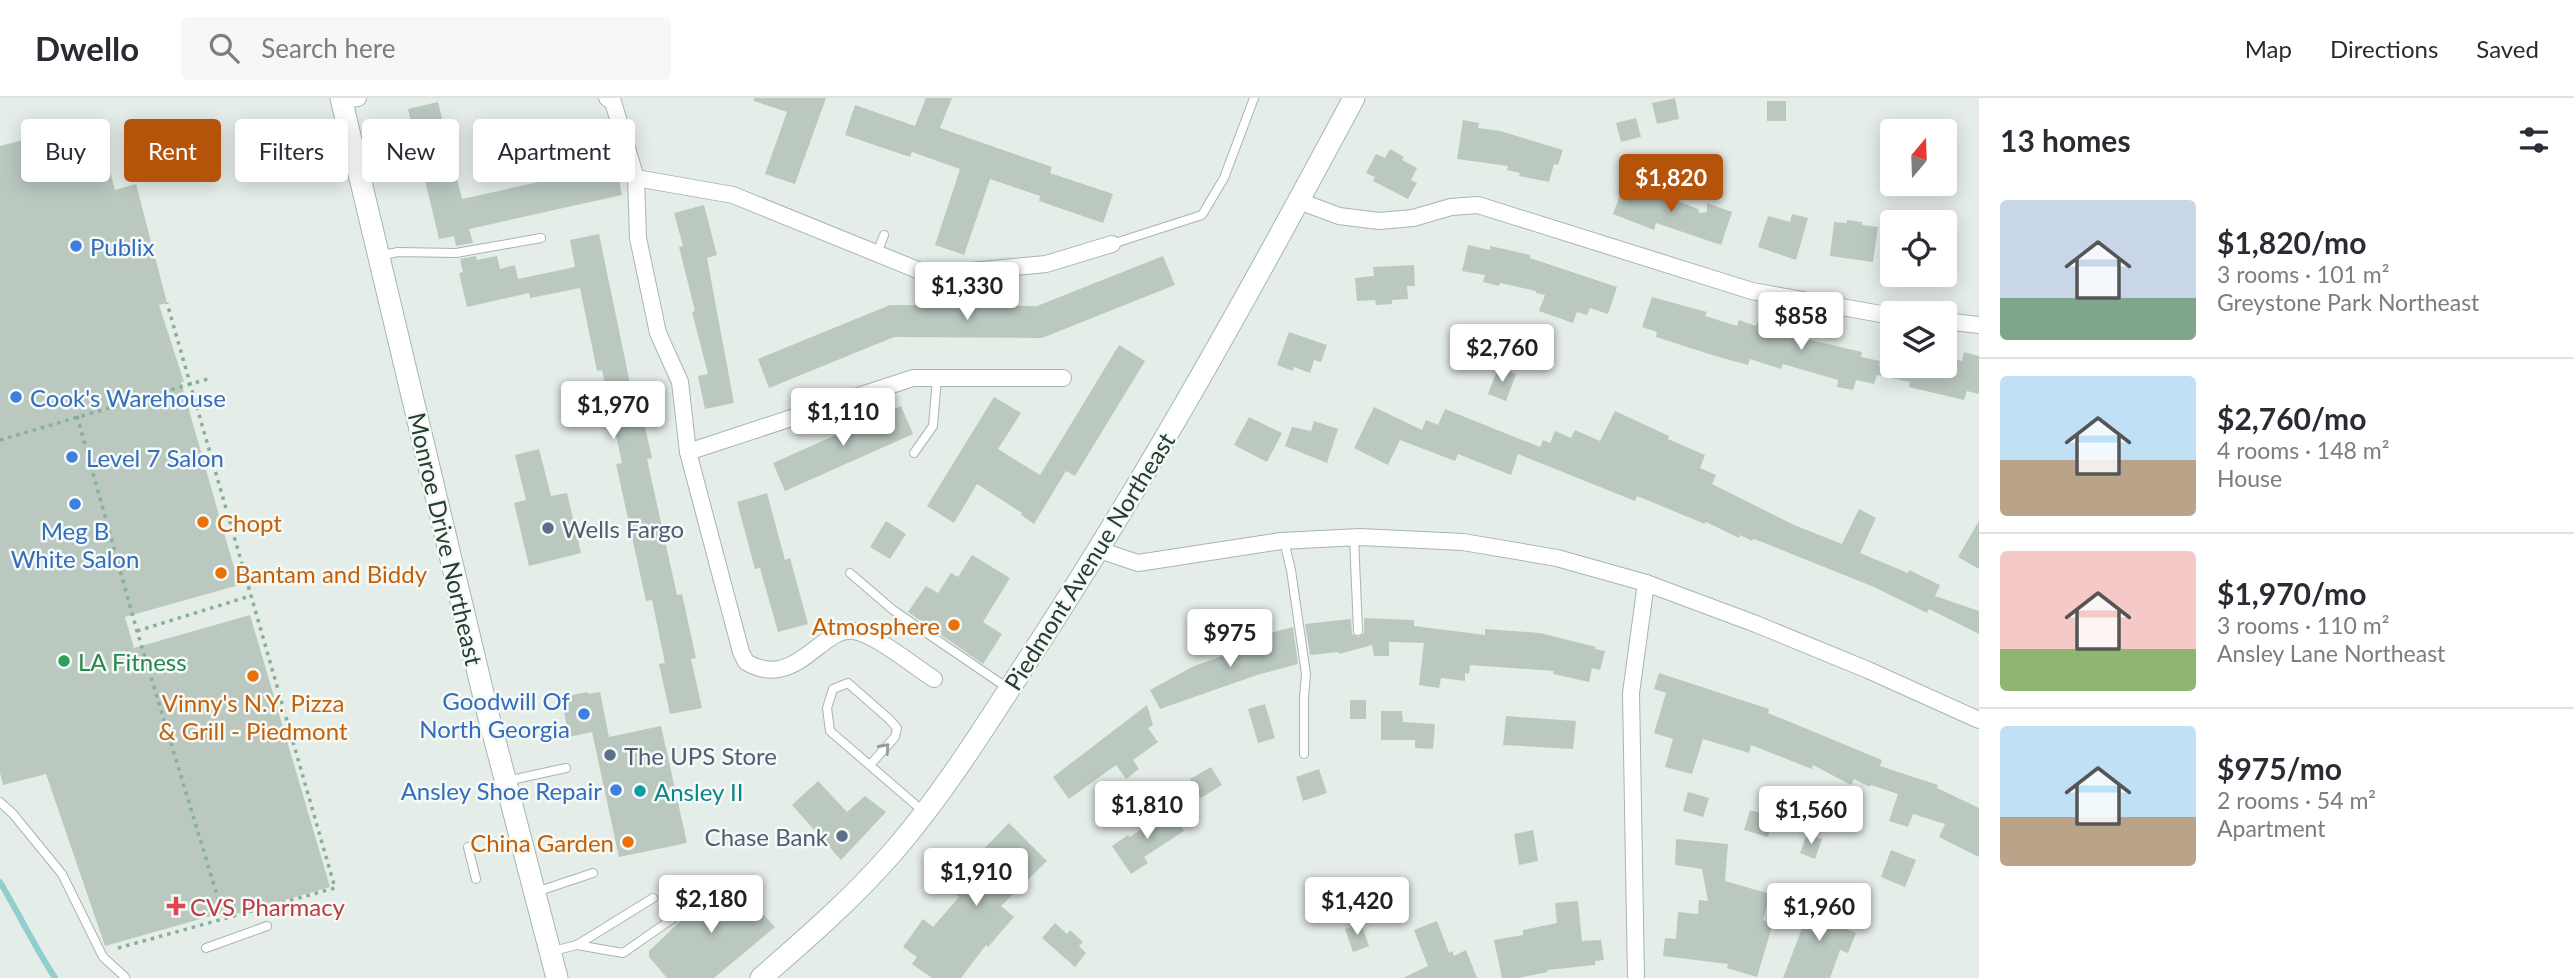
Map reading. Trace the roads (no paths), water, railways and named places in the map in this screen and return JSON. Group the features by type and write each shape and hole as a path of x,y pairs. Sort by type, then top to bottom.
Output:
{"main road":[{"name":"Piedmont Avenue Northeast","path":"761,978 835,912 893,852 944,788 1099,550 1222,342 1353,98"},
{"name":"Monroe Drive Northeast","path":"347,99 379,256 506,781 557,978"}],"street":[{"path":"607,98 613,102 636,178 638,238 658,333 680,382 688,452 741,652 746,662 767,670 781,667 804,659 841,631 851,630 868,635 934,679"},
{"path":"636,178 733,195 930,275 1046,264 1112,244"},
{"path":"1299,201 1339,216 1379,221 1413,218 1451,206 1478,205 1752,291 1880,314"},
{"path":"1957,322 1979,325"},
{"path":"688,452 913,377 1063,378"},
{"path":"1099,550 1138,563 1284,541 1411,537 1463,541 1557,558 1646,583 1756,624 1856,664 1979,720"},
{"path":"1636,978 1630,693 1646,583"}],"lane":[{"path":"1112,244 1202,215 1224,178 1254,98"},
{"path":"877,253 884,235"},
{"path":"379,256 398,252 456,253 541,238"},
{"path":"914,453 933,426 937,378"},
{"path":"1354,537 1358,631"},
{"path":"1284,541 1291,570 1306,674 1304,754"},
{"path":"850,573 893,610 1009,689"},
{"path":"870,765 895,737 897,728 848,683 832,689 827,708 830,732 925,812"},
{"path":"506,781 566,768"},
{"path":"0,802 62,874 103,957 125,977"},
{"path":"468,847 476,879"},
{"path":"534,892 593,873"},
{"path":"550,952 577,945 653,898"},
{"path":"577,945 623,953 672,919"},
{"path":"206,948 267,926"}],"waterway":[{"path":"0,882 55,978"}],"place":[{"name":"Publix","path":"76,246"},
{"name":"Cook's Warehouse","path":"16,397"},
{"name":"Level 7 Salon","path":"72,457"},
{"name":"Meg B White Salon","path":"75,504"},
{"name":"Chopt","path":"203,522"},
{"name":"Wells Fargo","path":"548,528"},
{"name":"Bantam and Biddy","path":"221,573"},
{"name":"Atmosphere","path":"954,625"},
{"name":"LA Fitness","path":"64,661"},
{"name":"Vinny's N.Y. Pizza & Grill - Piedmont","path":"253,676"},
{"name":"Goodwill Of North Georgia","path":"584,714"},
{"name":"The UPS Store","path":"610,755"},
{"name":"Ansley Shoe Repair","path":"616,790"},
{"name":"Ansley II","path":"640,791"},
{"name":"Chase Bank","path":"842,836"},
{"name":"China Garden","path":"628,842"},
{"name":"CVS Pharmacy","path":"176,906"}]}
